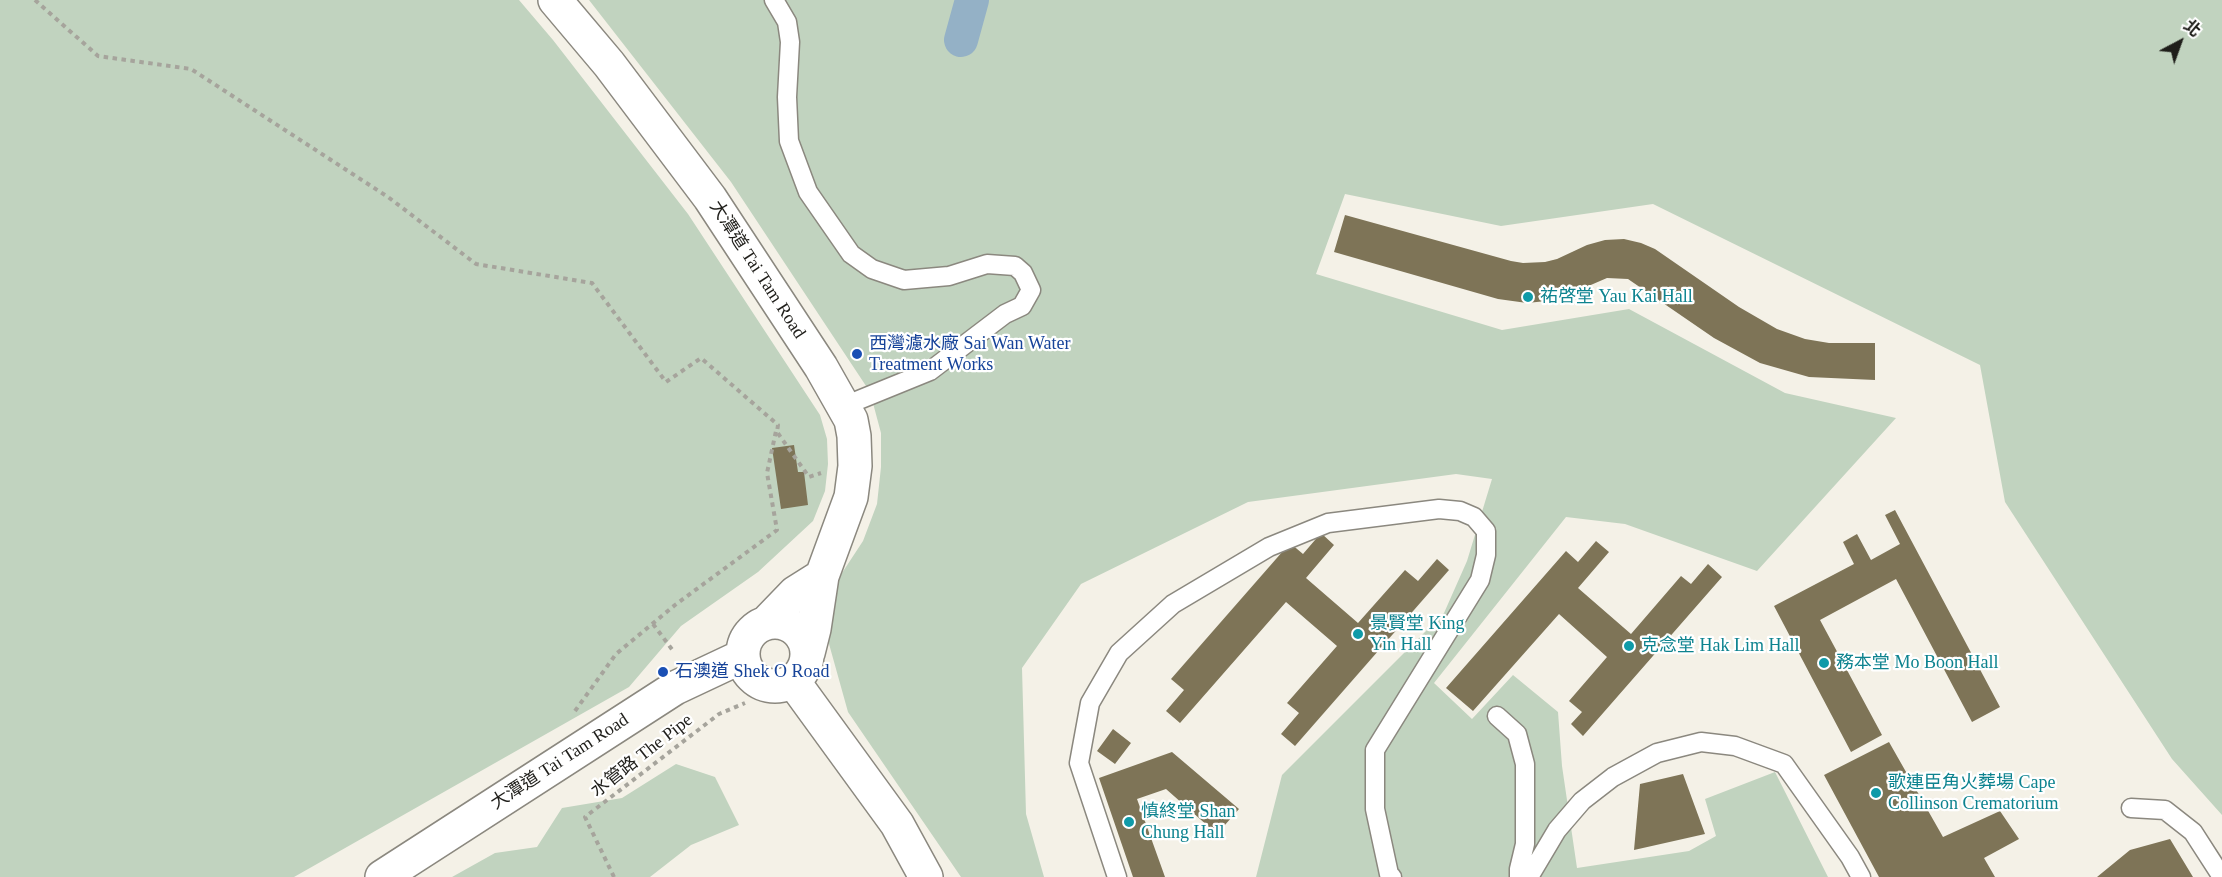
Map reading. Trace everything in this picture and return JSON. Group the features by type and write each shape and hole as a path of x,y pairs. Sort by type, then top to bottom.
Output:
{"main road":[{"name":"大潭道 Tai Tam Road","path":"555,0 609,64 710,198 815,357 851,420 855,466 851,497 822,576 808,653"},
{"path":"767,622 777,621 795,628 806,643 808,653 802,674 782,686 760,683 752,676 745,666 743,656 746,639 759,626 767,622 795,593 822,576"},
{"name":"大潭道 Tai Tam Road","path":"382,877 675,688 743,656"},
{"path":"793,681 897,824 926,877"}],"lane":[{"path":"774,0 787,21 790,42 787,97 789,141 808,192 851,254 872,269 904,280 949,276 987,264 1015,266 1023,273 1031,290 1022,306 1005,314 930,371 844,406"},
{"path":"1117,877 1079,763 1090,703 1119,653 1173,604 1269,547 1328,523 1439,509 1460,511 1474,517 1486,531 1486,555 1480,580 1375,750 1375,809 1389,874 1392,877"},
{"path":"1497,716 1517,734 1525,764 1525,844 1519,877"},
{"path":"1529,877 1557,830 1582,801 1613,777 1657,753 1701,742 1735,746 1784,764 1850,857 1861,877"},
{"path":"2131,808 2164,810 2193,832 2222,877"}],"path":[{"path":"35,0 98,56 191,69 388,197 476,264 592,283 666,382 701,358 778,425"},
{"path":"778,425 777,432 809,477 820,474 826,465"},
{"path":"569,718 616,654 777,530 767,473 778,425"},
{"path":"653,624 678,658"},
{"name":"水管路 The Pipe","path":"614,877 585,817 719,714 745,703"}],"green space":[{"path":"0,0 519,0 553,40 688,214 820,415 827,439 828,464 825,491 813,521 758,572 681,626 629,687 294,877 0,877"},
{"path":"589,0 2222,0 2222,815 2172,759 2005,502 1980,365 1653,204 1501,226 1345,194 1316,274 1502,330 1629,309 1785,393 1896,418 1757,571 1625,524 1566,517 1434,683 1472,719 1513,675 1558,712 1562,766 1577,868 1689,851 1716,836 1705,799 1775,772 1828,877 1256,877 1282,775 1444,613 1467,561 1492,479 1456,474 1248,502 1081,584 1022,668 1026,814 1044,877 961,877 848,712 819,608 863,541 877,504 881,467 881,433 870,392 731,182"},
{"path":"676,764 715,777 739,825 691,845 650,877 452,877 495,853 537,847 562,808 622,798"}],"building":[{"name":"祐啓堂 Yau Kai Hall","path":"1345,215 1523,263 1557,259 1587,245 1605,240 1624,239 1641,243 1655,249 1739,307 1777,329 1805,339 1829,343 1875,343 1875,380 1809,377 1760,363 1714,338 1628,279 1607,278 1556,300 1527,303 1498,299 1334,252"},
{"path":"794,445 798,472 804,472 808,505 781,509 772,448"},
{"name":"務本堂 Mo Boon Hall","path":"1895,510 2000,707 1972,722 1896,579 1820,620 1882,735 1851,752 1774,606 1854,564 1843,542 1857,534 1871,560 1900,544 1885,515"},
{"name":"景賢堂 King Yin Hall","path":"1321,533 1334,545 1306,578 1358,623 1405,570 1418,581 1437,559 1449,570 1295,746 1281,734 1299,713 1287,703 1337,646 1286,602 1180,723 1166,711 1184,690 1171,679 1290,543 1303,554"},
{"name":"克念堂 Hak Lim Hall","path":"1596,541 1609,552 1578,588 1631,634 1681,576 1691,584 1708,564 1722,577 1583,736 1571,724 1582,712 1569,701 1607,657 1559,614 1473,711 1446,688 1566,551 1578,562"},
{"path":"1113,729 1131,743 1115,764 1097,751"},
{"name":"歌連臣角火葬場 Cape Collinson Crematorium","path":"1889,742 1943,837 2000,811 2019,839 1984,858 1995,877 1879,877 1824,775"},
{"name":"慎終堂 Shan Chung Hall","path":"1172,752 1239,809 1217,834 1166,789 1137,799 1165,877 1133,877 1099,778"},
{"path":"1683,774 1705,834 1634,850 1640,784"},
{"path":"2170,839 2193,877 2097,877 2130,850"}],"waterway":[{"path":"961,40 972,0"}],"place":[{"name":"祐啓堂 Yau Kai Hall","path":"1528,297"},
{"name":"西灣濾水廠 Sai Wan Water Treatment Works","path":"857,354"},
{"name":"景賢堂 King Yin Hall","path":"1358,634"},
{"name":"克念堂 Hak Lim Hall","path":"1629,646"},
{"name":"務本堂 Mo Boon Hall","path":"1824,663"},
{"name":"石澳道 Shek O Road","path":"663,672"},
{"name":"歌連臣角火葬場 Cape Collinson Crematorium","path":"1876,793"},
{"name":"慎終堂 Shan Chung Hall","path":"1129,822"}]}
